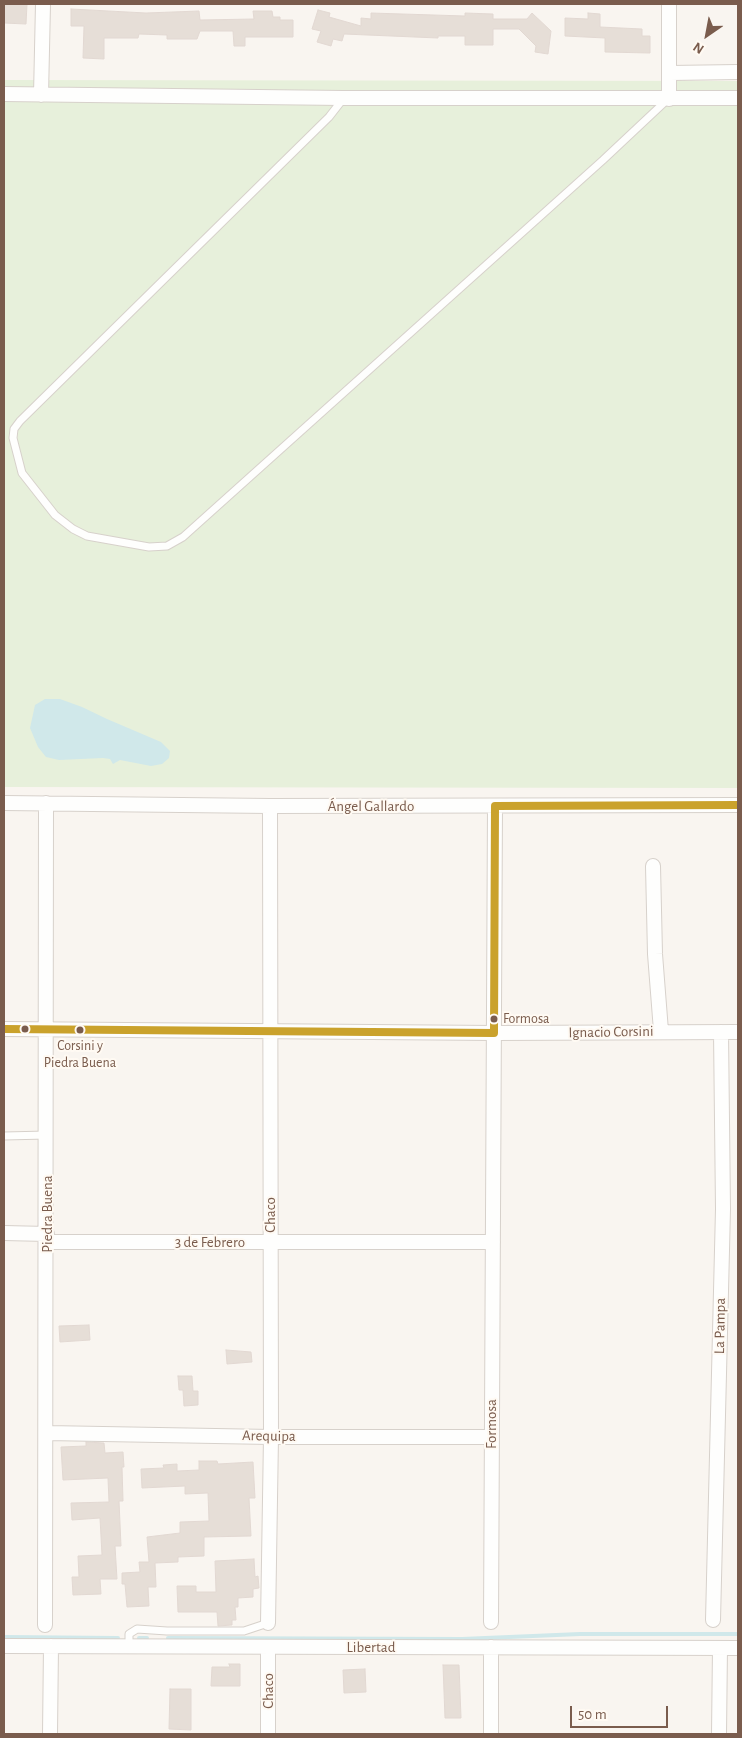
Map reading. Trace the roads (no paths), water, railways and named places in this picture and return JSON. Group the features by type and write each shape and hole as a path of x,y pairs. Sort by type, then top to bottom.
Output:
{"street":[{"path":"41,95 43,4"},
{"path":"669,4 669,98"},
{"path":"670,73 738,72"},
{"path":"4,94 343,98 738,98"},
{"name":"Piedra Buena","path":"45,1625 48,1136 46,802"},
{"name":"Ángel Gallardo","path":"4,803 270,806 738,805"},
{"name":"Chaco","path":"268,1623 271,1437 270,806"},
{"name":"Formosa","path":"491,1622 490,1437 495,806"},
{"path":"653,866 655,954 661,1031"},
{"name":"Ignacio Corsini","path":"4,1029 494,1033 738,1032"},
{"name":"La Pampa","path":"713,1620 723,1209 721,1032"},
{"name":"3 de Febrero","path":"4,1233 47,1238 270,1242 493,1242"},
{"name":"Arequipa","path":"47,1433 271,1437 490,1437"},
{"name":"Libertad","path":"4,1646 738,1648"},
{"path":"50,1734 51,1646"},
{"name":"Chaco","path":"268,1647 268,1734"},
{"path":"491,1647 491,1734"},
{"path":"719,1734 720,1648"}],"lane":[{"path":"343,98 329,117 14,429 12,438 22,473 55,515 73,529 87,536 149,547 167,546 183,537 603,160 669,98"},
{"path":"4,1136 48,1136"},
{"path":"129,1646 128,1634 132,1630 244,1631 268,1623"},
{"path":"157,1646 158,1631"}],"water":[{"path":"45,699 60,699 82,707 161,742 170,751 169,758 162,764 151,766 120,760 113,764 110,759 103,758 59,760 46,757 38,747 30,728 35,705"}],"waterway":[{"path":"168,1638 462,1639 580,1634 738,1634"},
{"path":"4,1637 118,1638"},
{"path":"139,1638 147,1638"}],"place":[{"name":"Formosa","path":"494,1019"},
{"name":"Corsini y Piedra Buena","path":"80,1030"}]}
